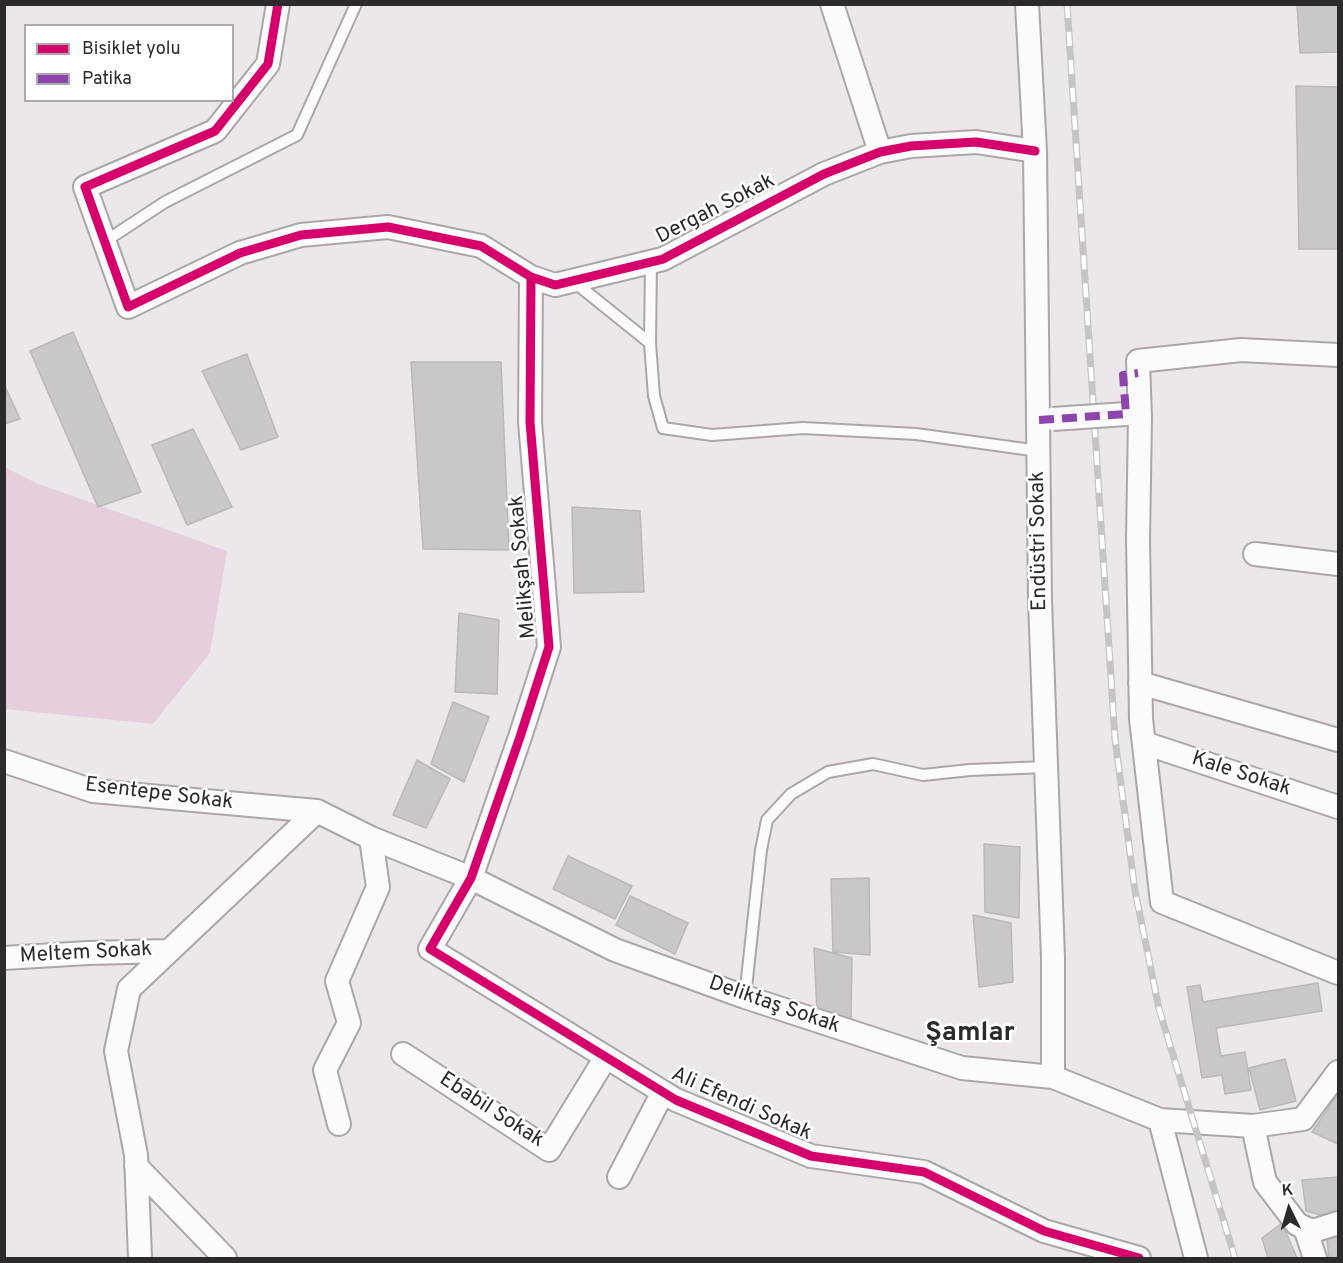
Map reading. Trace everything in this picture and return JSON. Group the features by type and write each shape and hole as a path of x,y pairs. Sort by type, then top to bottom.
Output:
{"street":[{"name":"Dergah Sokak","path":"278,4 268,64 215,131 85,187 128,307 250,250 301,235 388,227 481,246 531,276 555,285 663,259 824,174 880,152 911,146 976,142 1035,151"},
{"path":"832,4 880,152"},
{"name":"Endüstri Sokak","path":"1027,4 1046,419 1039,451 1040,600 1053,958 1053,1077"},
{"name":"Melikşah Sokak","path":"471,878 549,647 530,422 531,276"},
{"path":"1338,355 1241,350 1138,361 1140,683 1144,743 1162,902 1338,973"},
{"path":"1046,419 1126,414 1123,375 1138,373"},
{"path":"1255,554 1338,564"},
{"path":"1140,683 1338,740"},
{"name":"Kale Sokak","path":"1144,743 1338,807"},
{"name":"Esentepe Sokak","path":"4,761 93,791 317,811"},
{"path":"140,1258 136,1155 116,1051 129,989 317,811"},
{"name":"Deliktaş Sokak","path":"317,811 371,838 471,878 615,950 745,997 962,1068 1053,1077 1160,1120 1253,1126 1303,1119 1338,1072"},
{"path":"339,1124 325,1070 349,1023 337,981 378,886 371,838"},
{"name":"Ali Efendi Sokak","path":"471,878 430,949 676,1100 811,1156 924,1172 1044,1231 1139,1258"},
{"name":"Meltem Sokak","path":"4,958 168,951"},
{"name":"Ebabil Sokak","path":"403,1054 549,1150 606,1057"},
{"path":"619,1177 663,1092"},
{"path":"1160,1120 1196,1258"},
{"path":"1253,1126 1265,1182 1297,1224 1312,1231 1338,1223"},
{"path":"136,1166 225,1258"},
{"path":"1305,1228 1315,1258"}],"lane":[{"path":"104,242 165,202 297,135 356,4"},
{"path":"651,262 650,343 654,396 663,428 712,435 803,428 916,434 1039,451"},
{"path":"573,280 650,343"},
{"path":"745,997 761,850 767,820 791,794 828,772 873,764 923,775 970,770 1046,767"}],"shaded area":[{"path":"4,467 36,483 227,551 210,653 153,724 5,709"}],"building":[{"path":"1297,4 1338,4 1338,52 1300,53"},
{"path":"1296,86 1338,87 1338,249 1299,249"},
{"path":"73,332 141,492 98,507 30,351"},
{"path":"247,354 278,437 241,450 202,371"},
{"path":"411,362 501,362 509,550 423,549"},
{"path":"4,384 20,419 4,424"},
{"path":"193,429 232,507 187,525 152,445"},
{"path":"572,507 640,511 644,592 574,593"},
{"path":"459,613 499,620 497,694 455,692"},
{"path":"453,702 489,717 464,782 431,764"},
{"path":"417,760 450,779 426,828 393,815"},
{"path":"984,844 1020,847 1019,918 985,912"},
{"path":"568,856 632,886 615,919 553,889"},
{"path":"869,878 870,955 833,952 831,879"},
{"path":"630,896 688,923 675,954 616,925"},
{"path":"973,915 1011,923 1013,982 979,987"},
{"path":"814,948 852,958 851,1019 817,1014"},
{"path":"1318,983 1322,1011 1216,1028 1221,1056 1245,1052 1251,1090 1225,1094 1222,1075 1202,1078 1187,987 1200,985 1203,1002"},
{"path":"1285,1059 1296,1101 1260,1110 1249,1068"},
{"path":"1338,1094 1338,1144 1312,1132"},
{"path":"1338,1177 1338,1220 1306,1211 1302,1180"},
{"path":"1282,1223 1297,1258 1268,1258 1262,1238"},
{"path":"1338,1231 1338,1258 1329,1258 1326,1232"}],"railway":[{"path":"1067,4 1115,739 1135,891 1159,1009 1235,1258"}],"marked path":[{"path":"1039,420 1126,414 1123,375 1138,373"}],"cycle path":[{"path":"278,4 268,64 215,131 85,187 128,307 240,253 301,235 388,227 481,246 531,277 555,285 663,259 824,174 880,152 911,146 976,142 1035,151"},
{"path":"531,277 530,422 549,647 471,878 430,949 676,1100 811,1156 924,1172 1044,1231 1139,1258"}],"district":[{"name":"Şamlar","path":"970,1035"}]}
